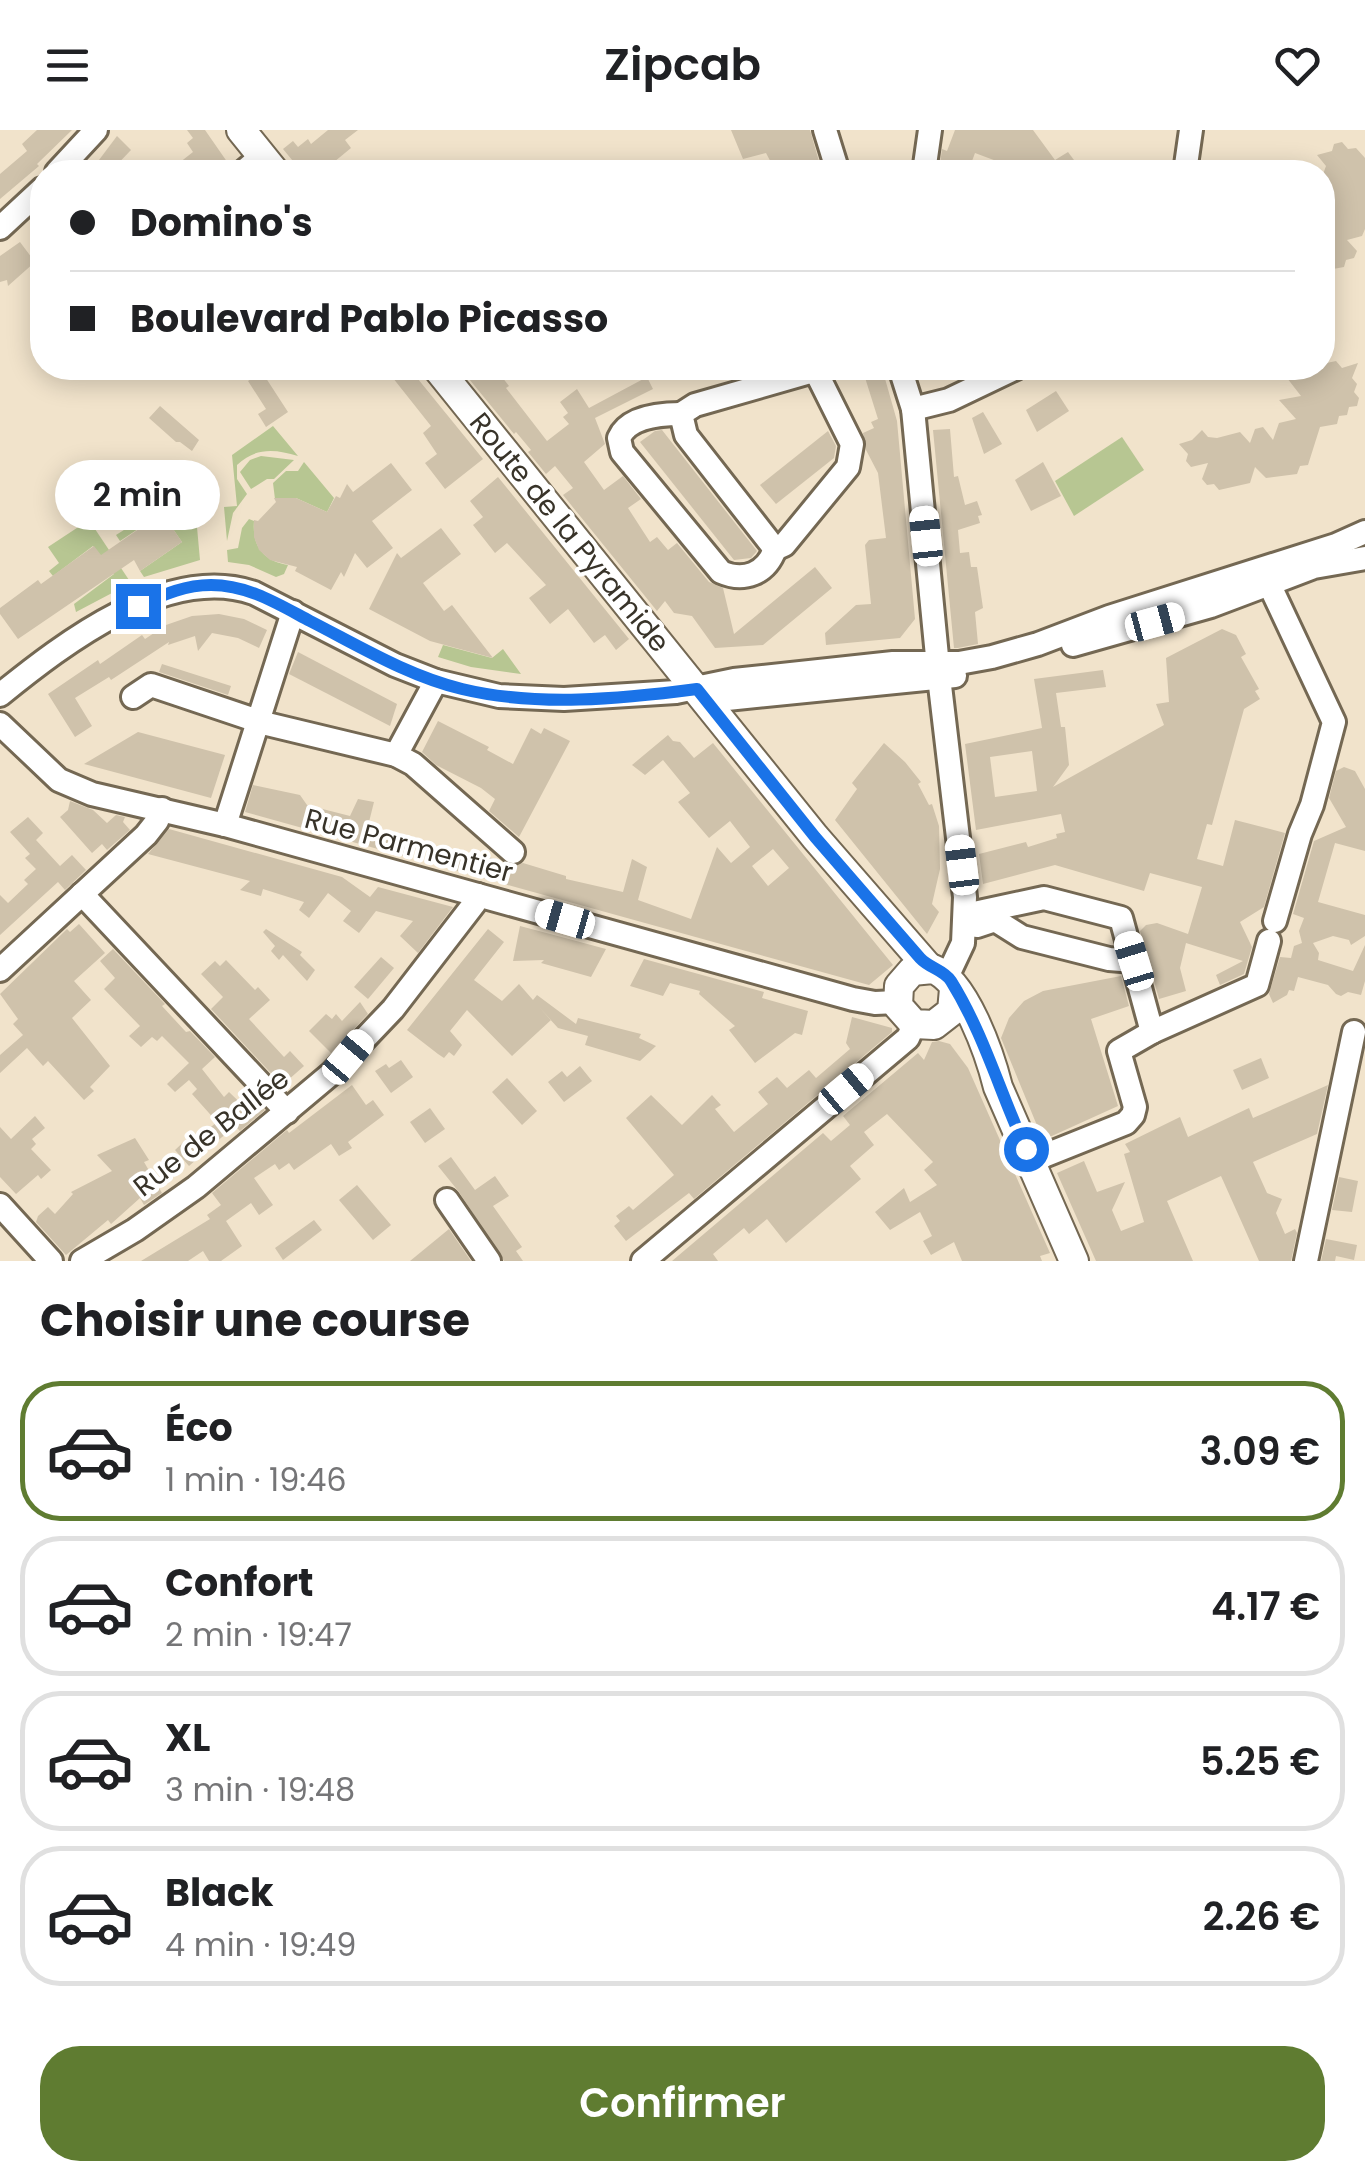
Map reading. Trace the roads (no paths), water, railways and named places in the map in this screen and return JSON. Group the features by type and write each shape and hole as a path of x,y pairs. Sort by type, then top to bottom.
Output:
{"main road":[{"path":"240,130 256,160"},
{"name":"Route de la Pyramide","path":"447,380 815,837 925,989 982,1040 998,1087"},
{"path":"925,989 930,1026 945,1020 968,1042 998,1087 1074,1261"}],"street":[{"path":"69,160 96,130"},
{"path":"825,130 834,160"},
{"path":"926,160 930,130"},
{"path":"1187,160 1191,130"},
{"path":"0,228 30,200"},
{"path":"775,549 758,572 743,577 721,572 622,452 619,438 628,425 663,414 681,414 695,405 784,380"},
{"path":"775,549 784,546 848,468 852,456 852,444 824,380"},
{"path":"904,380 913,409 965,915 964,943"},
{"path":"913,409 949,400 991,380"},
{"path":"681,414 686,435 775,549"},
{"path":"0,694 90,632 177,589 210,585 238,588 396,665 436,681 488,694 542,699 697,689 727,699 938,670 960,675 1192,612 1365,532"},
{"path":"1265,575 1365,558"},
{"path":"1031,1161 1126,1123 1133,1115 1135,1107 1119,1051 1257,985 1334,722 1265,575"},
{"path":"224,825 293,612"},
{"path":"396,755 436,681"},
{"path":"133,697 152,684 258,720 396,755 412,764 513,852"},
{"name":"Rue Parmentier","path":"0,706 74,776 138,802 853,999 875,1003 925,989"},
{"name":"Rue Parmentier","path":"0,724 67,784 111,799 138,802"},
{"path":"0,970 146,835 162,809"},
{"path":"82,894 287,1112"},
{"name":"Rue de Ballée","path":"82,1261 135,1230 196,1186 332,1073 393,1009 478,894"},
{"path":"965,915 1044,898 1121,918 1152,1032"},
{"path":"644,1261 908,1038 925,989 978,924 996,920 1022,937 1109,960 1134,961"},
{"path":"1306,1261 1354,1032"},
{"path":"447,1200 489,1261"},
{"path":"0,1206 51,1261"}]}
